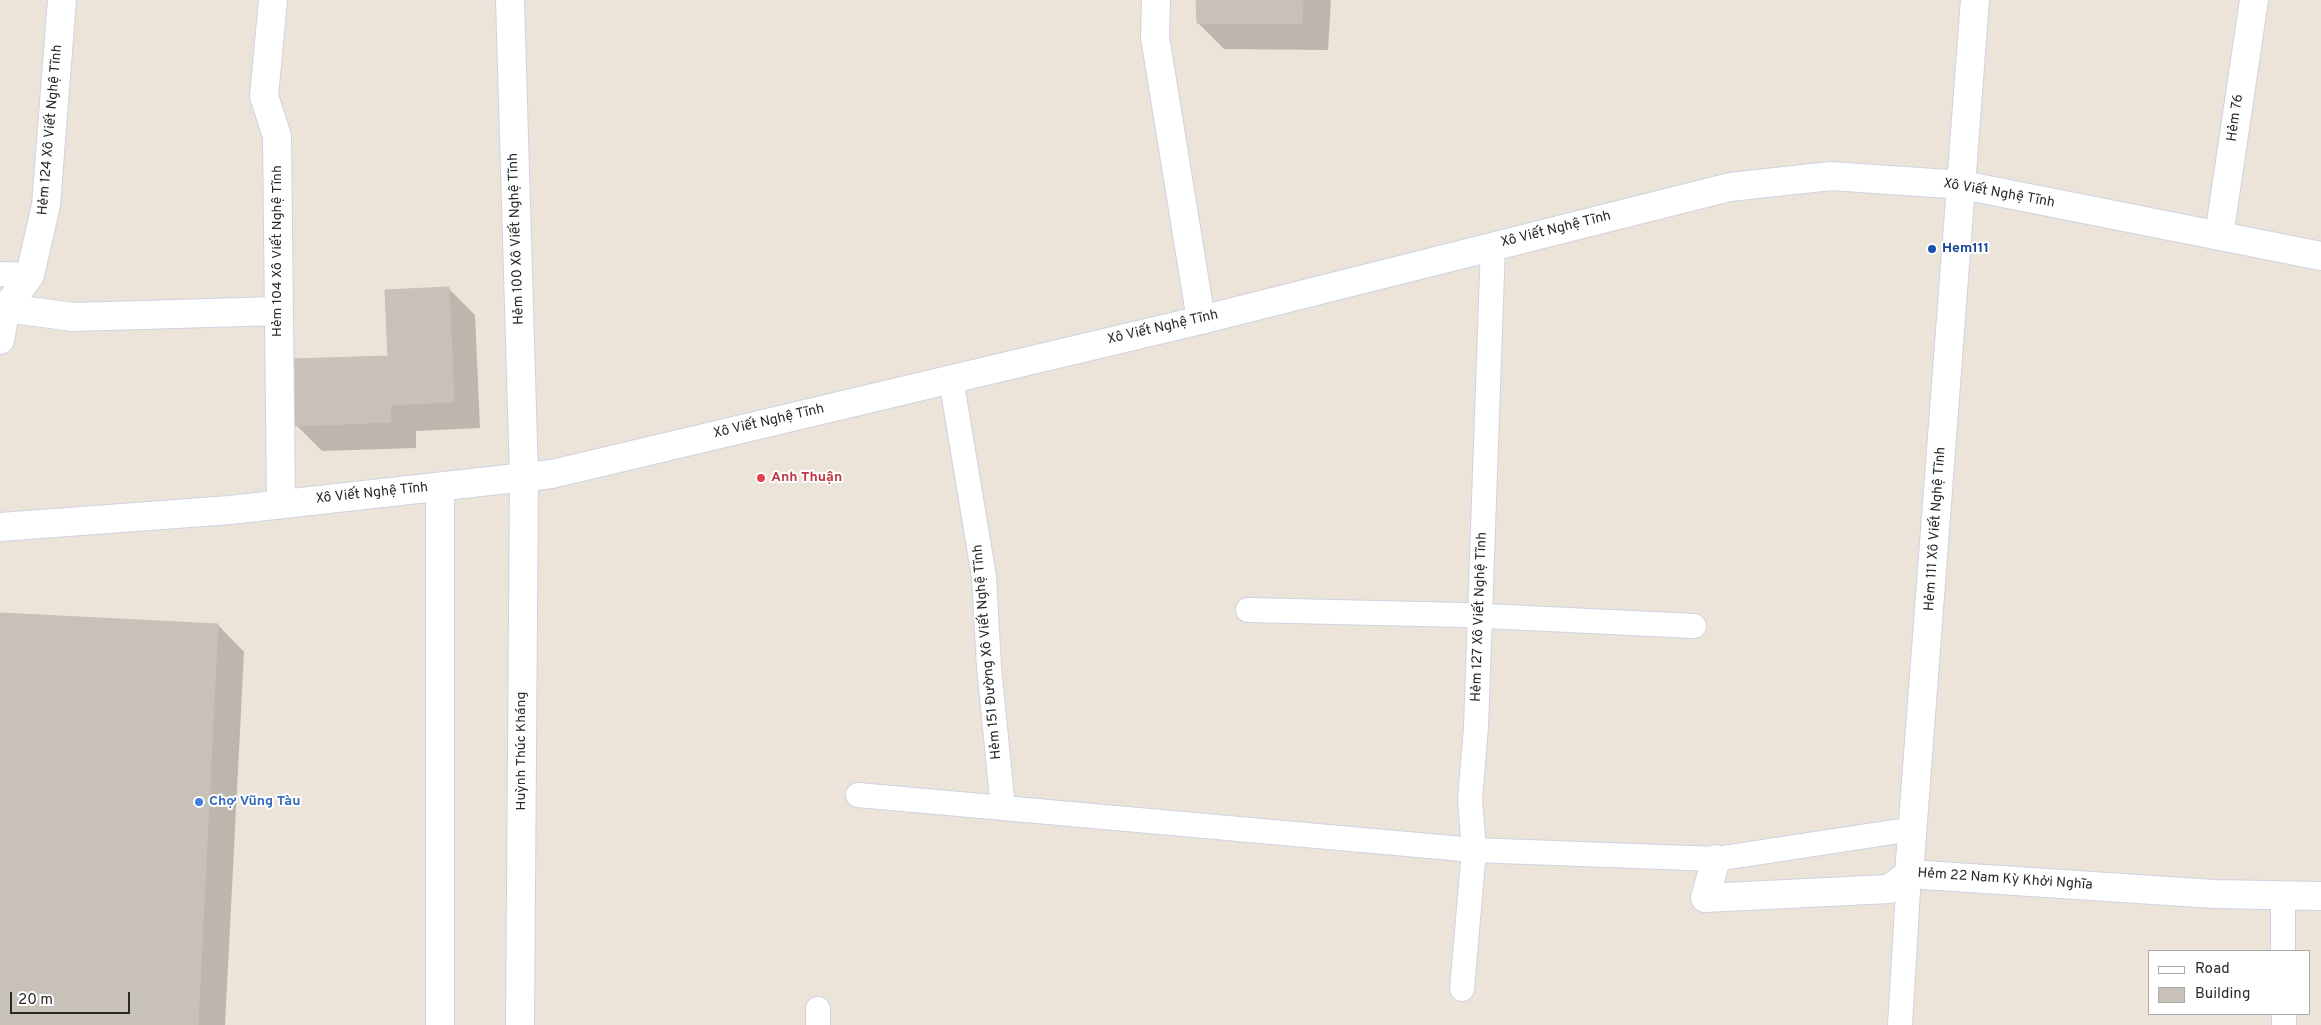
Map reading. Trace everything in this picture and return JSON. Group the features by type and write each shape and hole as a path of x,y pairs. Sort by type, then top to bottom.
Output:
{"street":[{"name":"Hẻm 124 Xô Viết Nghệ Tĩnh","path":"0,340 6,308 30,275 46,205 62,0"},
{"name":"Hẻm 104 Xô Viết Nghệ Tĩnh","path":"273,0 264,96 277,136 281,504"},
{"name":"Hẻm 100 Xô Viết Nghệ Tĩnh","path":"510,0 524,477"},
{"path":"1156,0 1155,37 1201,320"},
{"name":"Hẻm 111 Xô Viết Nghệ Tĩnh","path":"1909,874 1963,185 1975,0"},
{"name":"Hẻm 76","path":"2219,236 2254,0"},
{"name":"Xô Viết Nghệ Tĩnh","path":"0,528 281,504 552,474 1201,320 1493,245 1730,187 1831,176 1963,185 2321,256"},
{"path":"6,308 73,317 278,311"},
{"name":"Huỳnh Thúc Kháng","path":"520,1025 524,477"},
{"path":"440,487 440,1025"},
{"name":"Hẻm 22 Nam Kỳ Khởi Nghĩa","path":"1716,859 1705,898 1889,889 1909,874 2214,894 2321,896"}],"lane":[{"name":"Hẻm 127 Xô Viết Nghệ Tĩnh","path":"1462,989 1474,850 1470,799 1476,727 1493,245"},
{"path":"0,274 30,275"},
{"name":"Hẻm 151 Đường Xô Viết Nghệ Tĩnh","path":"951,379 984,578 1003,808"},
{"path":"1248,610 1480,616 1694,626"},
{"path":"858,795 1474,850 1716,859 1913,829"},
{"path":"1900,1025 1909,874"},
{"path":"2283,895 2283,950"}],"building":[{"path":"1196,0 1303,0 1302,24 1197,23"},
{"path":"449,287 454,402 390,405 385,290"},
{"path":"388,356 391,422 295,426 292,359"},
{"path":"0,613 218,624 198,1025 0,1025"}],"place":[{"name":"Hem111","path":"1932,249"},
{"name":"Anh Thuận","path":"761,478"},
{"name":"Chợ Vũng Tàu","path":"199,802"}]}
